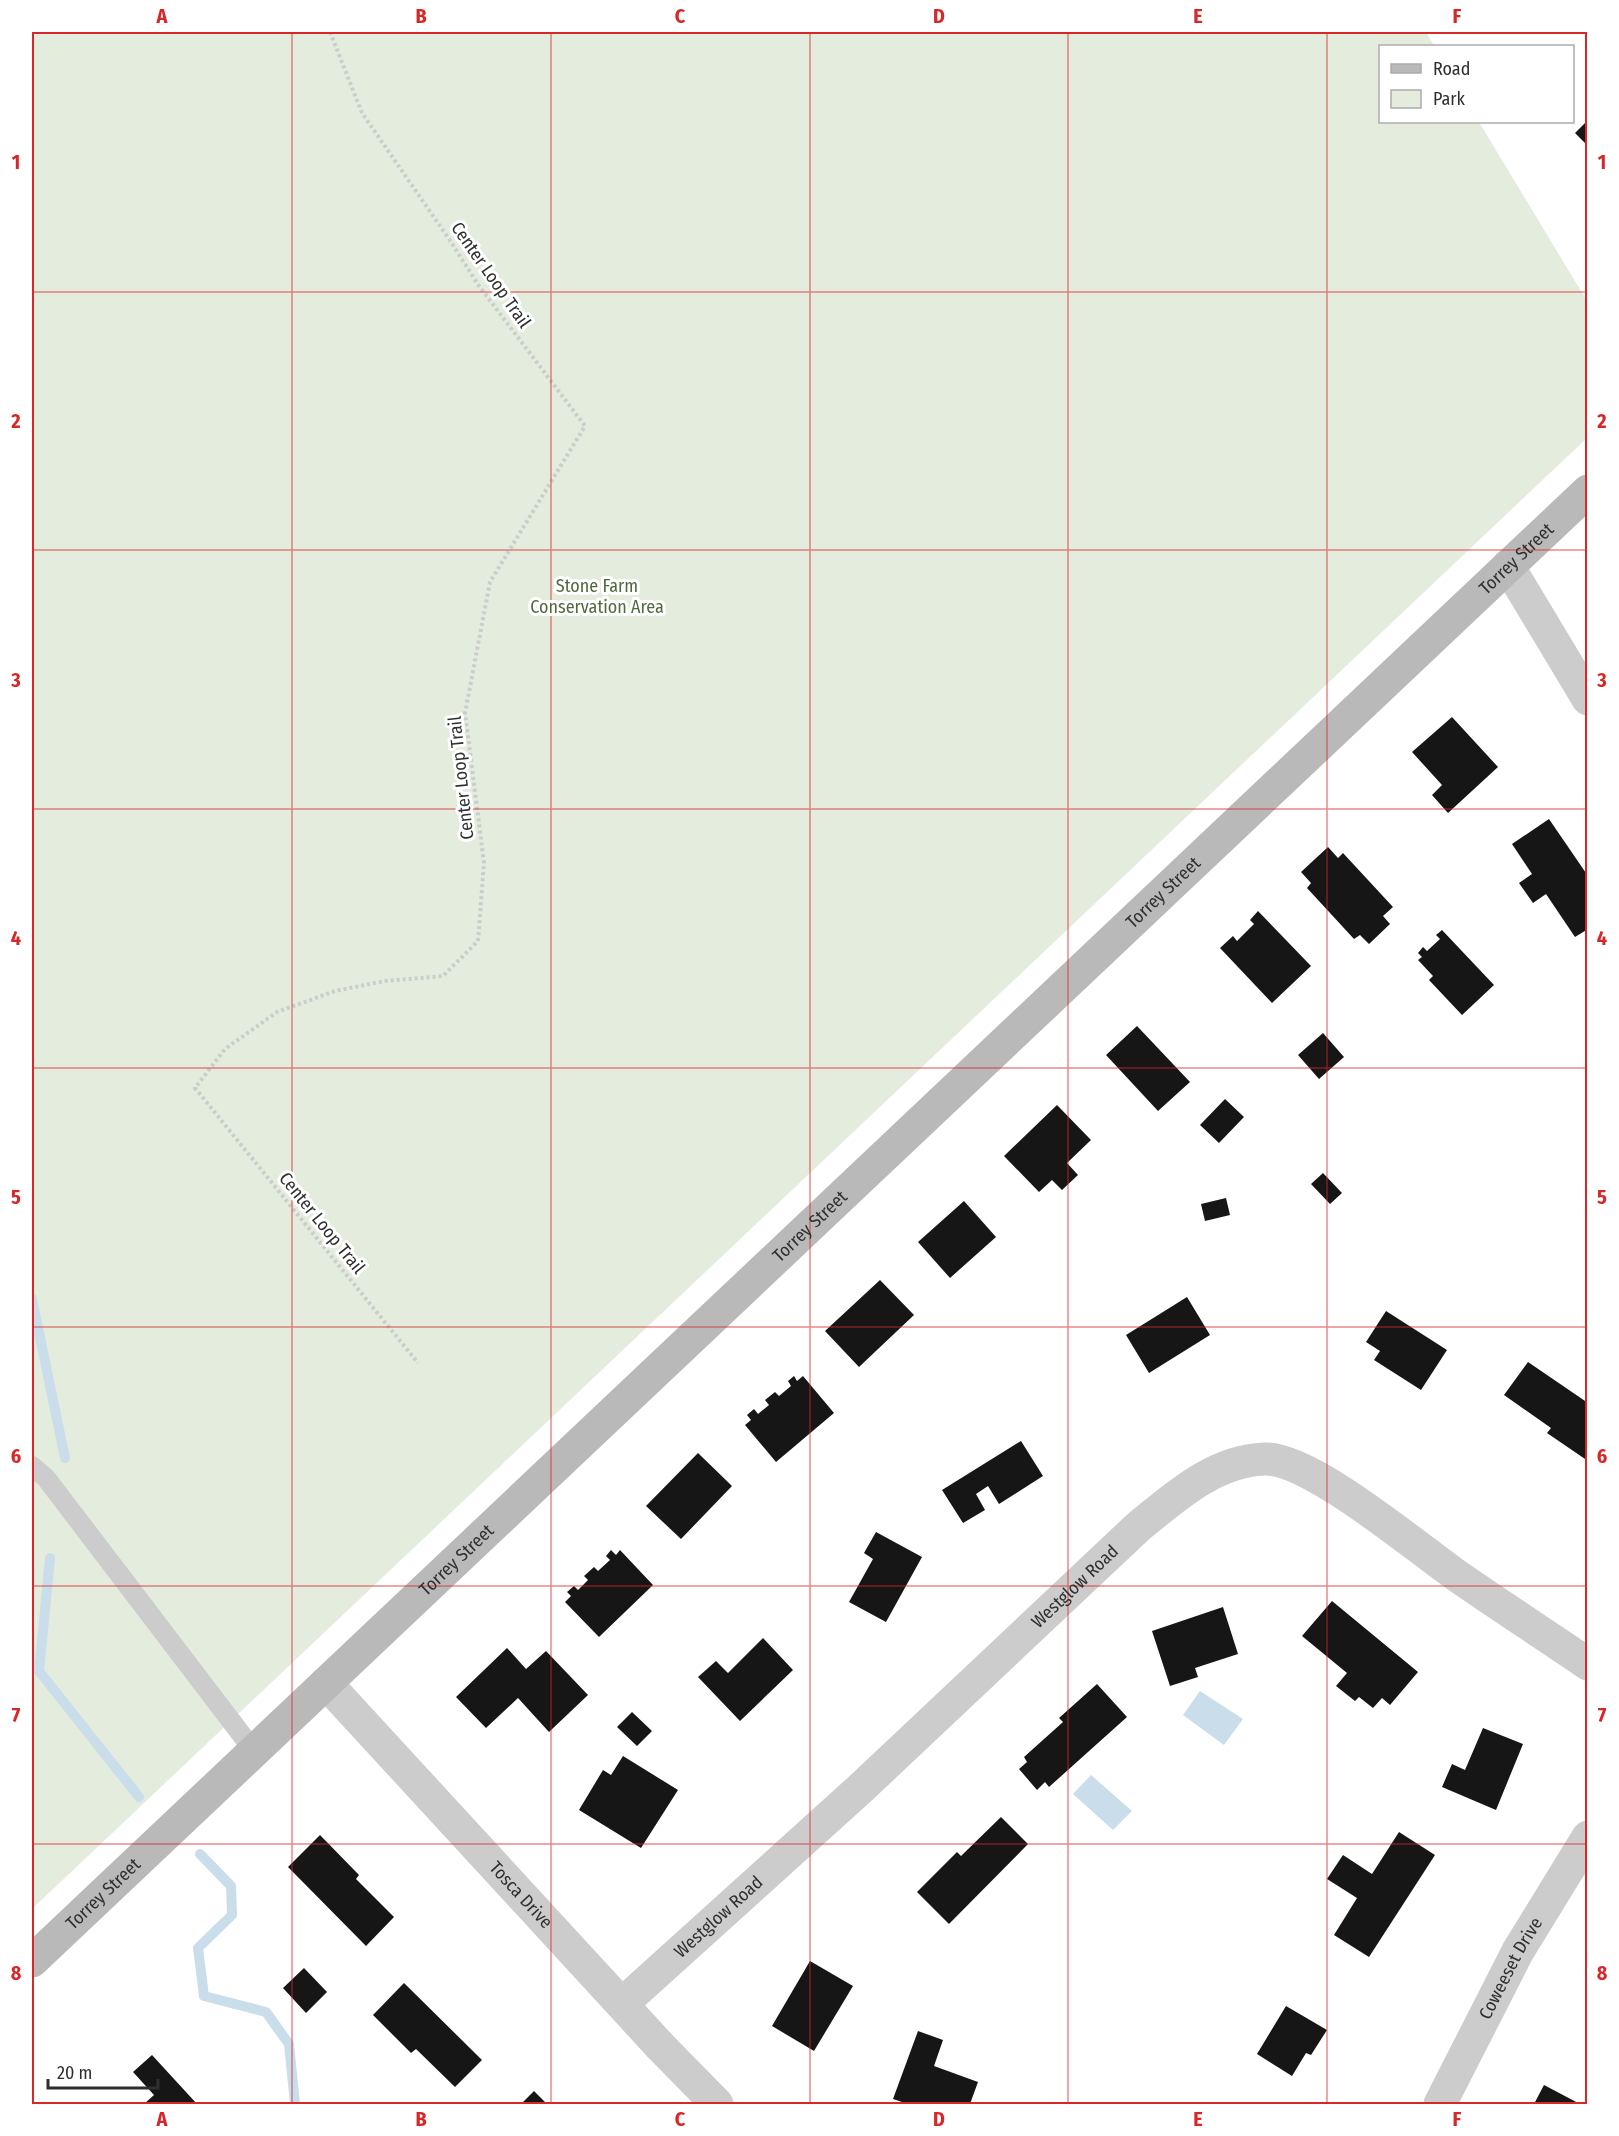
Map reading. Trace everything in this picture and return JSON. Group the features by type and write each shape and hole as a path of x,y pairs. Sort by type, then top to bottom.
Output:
{"main road":[{"name":"Torrey Street","path":"32,1961 1587,491"}],"street":[{"path":"1509,566 1587,699"},
{"name":"Westglow Road","path":"622,2004 861,1788 1138,1527 1181,1491 1225,1468 1246,1461 1266,1458 1285,1463 1323,1480 1455,1575 1587,1664"},
{"name":"Tosca Drive","path":"326,1683 717,2104"},
{"name":"Coweeset Drive","path":"1440,2104 1518,1951 1587,1837"}],"lane":[{"path":"32,1466 46,1478 254,1751"}],"path":[{"name":"Center Loop Trail","path":"330,32 362,113 479,286 585,426 490,582 465,714 484,863 478,941 443,976 385,981 335,991 277,1012 225,1049 195,1088 418,1363"}],"green space":[{"name":"Stone Farm Conservation Area","path":"32,32 1426,32 1433,45 1379,45 1379,123 1480,123 1587,301 1587,438 32,1909"}],"water":[{"path":"1200,1691 1243,1719 1224,1745 1183,1715"},
{"path":"1091,1775 1132,1811 1113,1830 1073,1794"}],"building":[{"path":"1588,120 1588,146 1575,133"},
{"path":"1452,717 1498,767 1448,813 1432,795 1442,785 1412,752"},
{"path":"1549,819 1588,876 1588,929 1575,937 1546,894 1533,903 1519,883 1532,874 1512,844"},
{"path":"1328,847 1338,858 1343,853 1393,907 1383,916 1390,924 1369,944 1360,935 1354,939 1307,888 1311,883 1301,872"},
{"path":"1258,911 1311,966 1272,1003 1220,948 1233,936 1237,941 1254,924 1250,920"},
{"path":"1442,930 1494,985 1462,1015 1429,980 1433,976 1418,960 1422,957 1418,953 1423,947 1427,951 1440,939 1436,935"},
{"path":"1137,1026 1190,1082 1158,1111 1106,1055"},
{"path":"1323,1033 1344,1057 1319,1079 1298,1055"},
{"path":"1225,1099 1244,1117 1219,1143 1200,1125"},
{"path":"1057,1105 1091,1140 1067,1163 1078,1175 1062,1190 1052,1180 1039,1192 1004,1156"},
{"path":"1323,1173 1342,1193 1330,1204 1311,1184"},
{"path":"1226,1198 1230,1215 1205,1221 1201,1204"},
{"path":"964,1201 996,1237 950,1278 918,1242"},
{"path":"880,1280 914,1315 859,1367 825,1331"},
{"path":"1187,1297 1210,1335 1149,1373 1126,1335"},
{"path":"1386,1311 1447,1350 1421,1390 1374,1360 1380,1351 1366,1342"},
{"path":"1528,1362 1588,1403 1588,1461 1547,1433 1551,1428 1504,1395"},
{"path":"794,1376 797,1381 803,1376 834,1413 776,1462 745,1425 751,1420 747,1415 754,1409 758,1414 769,1405 765,1400 775,1392 779,1396 791,1386 788,1381"},
{"path":"1021,1441 1043,1476 999,1504 988,1486 976,1494 985,1510 963,1523 942,1490"},
{"path":"698,1453 732,1486 681,1539 646,1506"},
{"path":"876,1532 922,1557 886,1622 849,1602 873,1559 864,1553"},
{"path":"611,1550 616,1555 620,1550 653,1585 599,1637 565,1602 571,1596 567,1592 574,1586 578,1590 588,1580 584,1576 594,1567 598,1571 610,1560 606,1556"},
{"path":"1332,1601 1418,1672 1390,1705 1382,1698 1373,1708 1359,1697 1355,1701 1336,1686 1347,1673 1302,1636"},
{"path":"1223,1607 1238,1654 1195,1668 1198,1677 1170,1686 1152,1631"},
{"path":"763,1638 793,1670 740,1721 698,1677 716,1661 728,1673"},
{"path":"507,1648 526,1669 546,1651 588,1695 549,1732 518,1698 486,1728 456,1697"},
{"path":"1097,1684 1127,1717 1049,1787 1045,1782 1037,1790 1019,1769 1027,1762 1024,1757 1063,1722 1059,1718"},
{"path":"632,1712 652,1731 637,1746 617,1727"},
{"path":"1483,1728 1523,1744 1496,1810 1442,1787 1452,1764 1465,1770"},
{"path":"623,1756 678,1790 641,1848 579,1810 603,1770 611,1775"},
{"path":"1001,1817 1028,1844 949,1924 917,1892 957,1852 961,1856"},
{"path":"1399,1832 1435,1855 1369,1957 1334,1935 1357,1898 1327,1879 1343,1855 1372,1874"},
{"path":"320,1835 359,1875 356,1879 394,1917 366,1946 288,1867"},
{"path":"810,1961 853,1986 814,2051 772,2026"},
{"path":"304,1968 327,1992 306,2013 283,1988"},
{"path":"404,1983 482,2060 455,2087 416,2049 411,2053 373,2015"},
{"path":"1286,2006 1327,2030 1311,2055 1306,2053 1292,2076 1257,2054"},
{"path":"918,2031 943,2040 934,2066 978,2082 970,2104 908,2104 893,2099"},
{"path":"152,2055 197,2104 144,2104 154,2095 133,2072"},
{"path":"1544,2085 1580,2104 1534,2104"},
{"path":"534,2091 547,2104 521,2104"}],"waterway":[{"path":"32,1299 65,1458"},
{"path":"50,1558 39,1671 139,1797"},
{"path":"200,1854 231,1886 232,1915 198,1948 204,1996 266,2012 289,2044 295,2104"}]}
